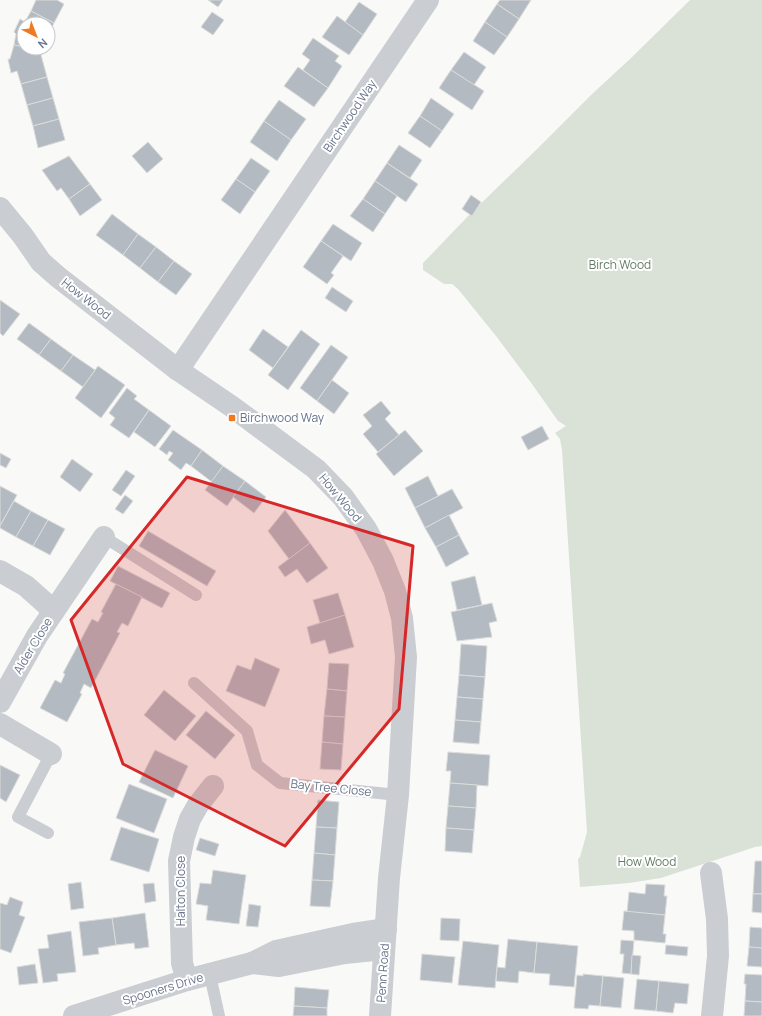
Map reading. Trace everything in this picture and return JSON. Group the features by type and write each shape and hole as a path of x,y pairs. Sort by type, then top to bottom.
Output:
{"street":[{"name":"Birchwood Way","path":"178,370 428,0"},
{"name":"How Wood","path":"0,208 23,236 41,262 58,277 178,370 231,406 316,469 343,497 366,529 383,561 395,591 402,618 406,657 398,795 389,878 385,939"},
{"name":"Alder Close","path":"0,702 37,636 104,537"},
{"name":"Alder Close","path":"0,571 26,586 54,611"},
{"path":"0,724 51,754"},
{"name":"Halton Close","path":"187,980 182,963 180,861 184,837 190,819 198,805 213,786"},
{"path":"711,873 718,956 712,1016"},
{"name":"Spooners Drive","path":"74,1016 187,980 252,963 276,951 353,934 385,939"},
{"name":"Penn Road","path":"380,1016 385,939"}],"lane":[{"path":"104,537 196,595"},
{"name":"Bay Tree Close","path":"194,683 247,731 258,765 280,783 398,795"},
{"path":"48,833 18,817 51,754"},
{"path":"210,975 219,1016"}],"highlighted area":[{"path":"187,477 413,546 399,709 285,846 123,764 71,620"}],"green space":[{"name":"Birch Wood","path":"690,0 762,0 762,846 661,878 629,883 580,887 578,859 580,857 587,832 562,450 560,439 555,433 566,426 558,421 496,336 458,289 452,284 444,284 423,270 423,263 472,212"}],"building":[{"path":"36,0 57,0 64,4 56,19 56,16 41,16 31,11"},
{"path":"208,0 223,0 218,7"},
{"path":"500,0 531,0 519,19 497,4"},
{"path":"359,2 377,14 363,35 345,22"},
{"path":"497,4 519,19 507,37 485,22"},
{"path":"31,11 41,16 28,16"},
{"path":"212,12 224,20 213,35 201,27"},
{"path":"337,16 363,35 349,55 322,37"},
{"path":"485,22 507,37 494,55 473,41"},
{"path":"16,34 16,45 14,45"},
{"path":"313,38 339,56 335,61 342,66 328,88 303,70 310,60 302,54"},
{"path":"14,45 16,45 16,56 41,56 47,77 21,84 17,71 11,73 8,59 10,59"},
{"path":"464,52 486,67 474,85 451,70"},
{"path":"298,67 328,88 314,107 284,86"},
{"path":"451,70 484,91 472,110 439,88"},
{"path":"47,77 53,98 27,105 21,84"},
{"path":"53,98 59,119 33,126 27,105"},
{"path":"431,98 454,114 442,131 420,116"},
{"path":"279,100 306,119 291,140 264,121"},
{"path":"420,116 442,131 430,148 408,133"},
{"path":"59,119 65,140 38,148 33,126"},
{"path":"264,121 291,140 277,161 250,142"},
{"path":"148,142 163,159 147,173 132,156"},
{"path":"399,145 422,160 410,178 387,163"},
{"path":"69,156 90,184 69,199 61,188 57,191 42,170"},
{"path":"251,158 270,171 255,192 236,179"},
{"path":"387,163 418,184 406,202 375,181"},
{"path":"236,179 255,192 240,214 221,200"},
{"path":"375,181 397,196 385,214 363,199"},
{"path":"90,184 102,200 80,216 69,199"},
{"path":"471,195 481,202 472,216 462,209"},
{"path":"363,199 385,214 373,232 350,216"},
{"path":"112,214 138,234 123,255 96,235"},
{"path":"333,224 362,243 351,261 321,241"},
{"path":"138,234 156,247 140,268 123,255"},
{"path":"321,241 343,256 331,273 334,275 327,284 303,267"},
{"path":"156,247 174,261 158,282 140,268"},
{"path":"174,261 192,274 176,295 158,282"},
{"path":"332,287 353,301 346,312 325,298"},
{"path":"0,300 20,314 3,336 0,333"},
{"path":"29,323 51,339 39,355 17,339"},
{"path":"263,329 288,347 273,368 249,350"},
{"path":"301,330 320,344 288,390 268,375"},
{"path":"51,339 73,355 61,371 39,355"},
{"path":"331,345 348,357 317,401 300,388"},
{"path":"73,355 95,370 83,387 61,371"},
{"path":"98,366 125,385 101,418 75,398"},
{"path":"332,380 349,393 334,414 317,401"},
{"path":"127,388 137,396 134,399 149,410 129,438 110,425 115,418 109,413"},
{"path":"381,401 391,413 385,419 399,435 378,452 363,434 372,426 363,415"},
{"path":"149,410 171,426 155,447 134,432"},
{"path":"542,426 549,439 528,450 521,437"},
{"path":"173,430 202,450 191,466 186,463 181,470 168,460 173,453 169,451 167,455 159,449"},
{"path":"405,430 423,451 394,476 376,454"},
{"path":"202,450 223,466 212,482 191,466"},
{"path":"0,453 11,459 6,468 0,465"},
{"path":"72,459 93,474 80,492 60,477"},
{"path":"223,466 245,481 227,506 205,490"},
{"path":"126,470 135,476 121,496 112,490"},
{"path":"428,476 438,496 415,508 405,488"},
{"path":"245,481 266,497 254,513 233,497"},
{"path":"0,486 17,495 0,526"},
{"path":"452,489 463,508 425,528 415,508"},
{"path":"125,495 133,501 123,514 115,509"},
{"path":"14,501 31,511 16,537 0,528"},
{"path":"285,510 310,543 289,559 268,531"},
{"path":"31,511 48,520 33,546 16,537"},
{"path":"449,515 459,535 436,547 425,528"},
{"path":"48,520 65,529 50,555 33,546"},
{"path":"148,531 216,571 207,586 139,546"},
{"path":"459,535 469,554 446,567 436,547"},
{"path":"310,543 328,568 307,583 297,569 285,577 278,567"},
{"path":"118,566 170,593 162,608 110,581"},
{"path":"475,576 482,605 457,610 451,582"},
{"path":"116,584 142,597 128,626 122,623 117,632 120,633 91,688 84,684 80,693 82,694 67,722 40,708 55,680 61,683 65,674 63,673 92,619 98,622 103,613 101,612"},
{"path":"338,593 345,615 320,623 313,600"},
{"path":"492,603 497,621 489,623 492,637 457,641 451,612"},
{"path":"345,615 354,647 329,654 325,640 311,644 307,627"},
{"path":"461,644 487,646 485,677 459,675"},
{"path":"255,658 280,669 265,707 226,691 237,665 251,670"},
{"path":"329,663 349,664 347,691 327,689"},
{"path":"459,675 485,677 483,699 457,697"},
{"path":"327,689 347,691 345,717 324,716"},
{"path":"164,690 196,716 175,741 144,715"},
{"path":"457,697 483,699 481,722 455,720"},
{"path":"206,711 235,735 215,759 186,735"},
{"path":"324,716 345,717 343,744 322,742"},
{"path":"455,720 481,722 479,744 453,742"},
{"path":"322,742 343,744 341,770 320,769"},
{"path":"155,750 188,766 173,798 139,782"},
{"path":"448,752 490,755 488,786 450,783 451,771 446,771"},
{"path":"0,765 20,775 6,802 0,798"},
{"path":"450,783 477,785 476,808 448,806"},
{"path":"129,784 167,799 154,833 116,818"},
{"path":"318,800 339,802 337,828 316,827"},
{"path":"448,806 476,808 474,830 446,828"},
{"path":"121,827 159,839 149,872 110,860"},
{"path":"316,827 337,828 335,855 314,853"},
{"path":"446,828 474,830 472,853 445,851"},
{"path":"200,838 219,844 215,856 196,850"},
{"path":"314,853 335,855 333,881 312,880"},
{"path":"755,861 762,861 762,894 753,894"},
{"path":"213,870 246,875 239,924 206,920 208,906 196,904 200,883 211,884"},
{"path":"312,880 333,881 330,907 310,906"},
{"path":"81,882 84,908 71,910 68,884"},
{"path":"154,883 156,901 145,903 143,884"},
{"path":"646,884 665,885 664,896 667,896 665,915 627,912 629,892 645,894"},
{"path":"753,894 762,894 762,913 752,912"},
{"path":"10,897 23,902 19,915 25,917 11,953 0,949 0,903 7,905"},
{"path":"249,904 261,906 258,927 246,926"},
{"path":"624,911 665,915 663,934 666,934 665,943 634,940 634,931 622,930"},
{"path":"145,913 149,947 135,949 134,943 116,945 112,918"},
{"path":"112,918 116,945 98,948 99,954 83,956 79,922"},
{"path":"441,918 460,919 459,941 440,940"},
{"path":"750,927 762,928 762,948 749,947"},
{"path":"71,931 76,972 57,974 58,981 43,983 38,949 49,948 47,935"},
{"path":"508,939 537,942 534,973 519,971 518,983 496,981 497,967 505,968"},
{"path":"621,940 634,941 631,974 622,973 624,954 620,954"},
{"path":"463,941 499,945 495,988 458,985"},
{"path":"537,942 578,946 574,987 549,985 550,974 534,973"},
{"path":"666,945 688,947 687,956 665,954"},
{"path":"749,947 762,948 762,967 747,966"},
{"path":"422,954 455,957 452,983 420,980"},
{"path":"632,955 641,956 639,975 631,974"},
{"path":"35,964 38,983 19,985 17,967"},
{"path":"583,974 603,976 600,1006 589,1005 588,1009 574,1008 577,975 583,976"},
{"path":"745,974 762,975 762,1002 745,1001"},
{"path":"603,976 624,978 621,1008 600,1006"},
{"path":"637,979 659,981 656,1011 634,1009"},
{"path":"659,981 689,984 687,1004 675,1003 673,1013 656,1011"},
{"path":"295,987 329,990 327,1008 294,1006"},
{"path":"745,1001 762,1002 762,1016 744,1016"},
{"path":"294,1006 327,1008 327,1016 293,1016"}],"place":[{"name":"Birchwood Way","path":"232,418"}]}
